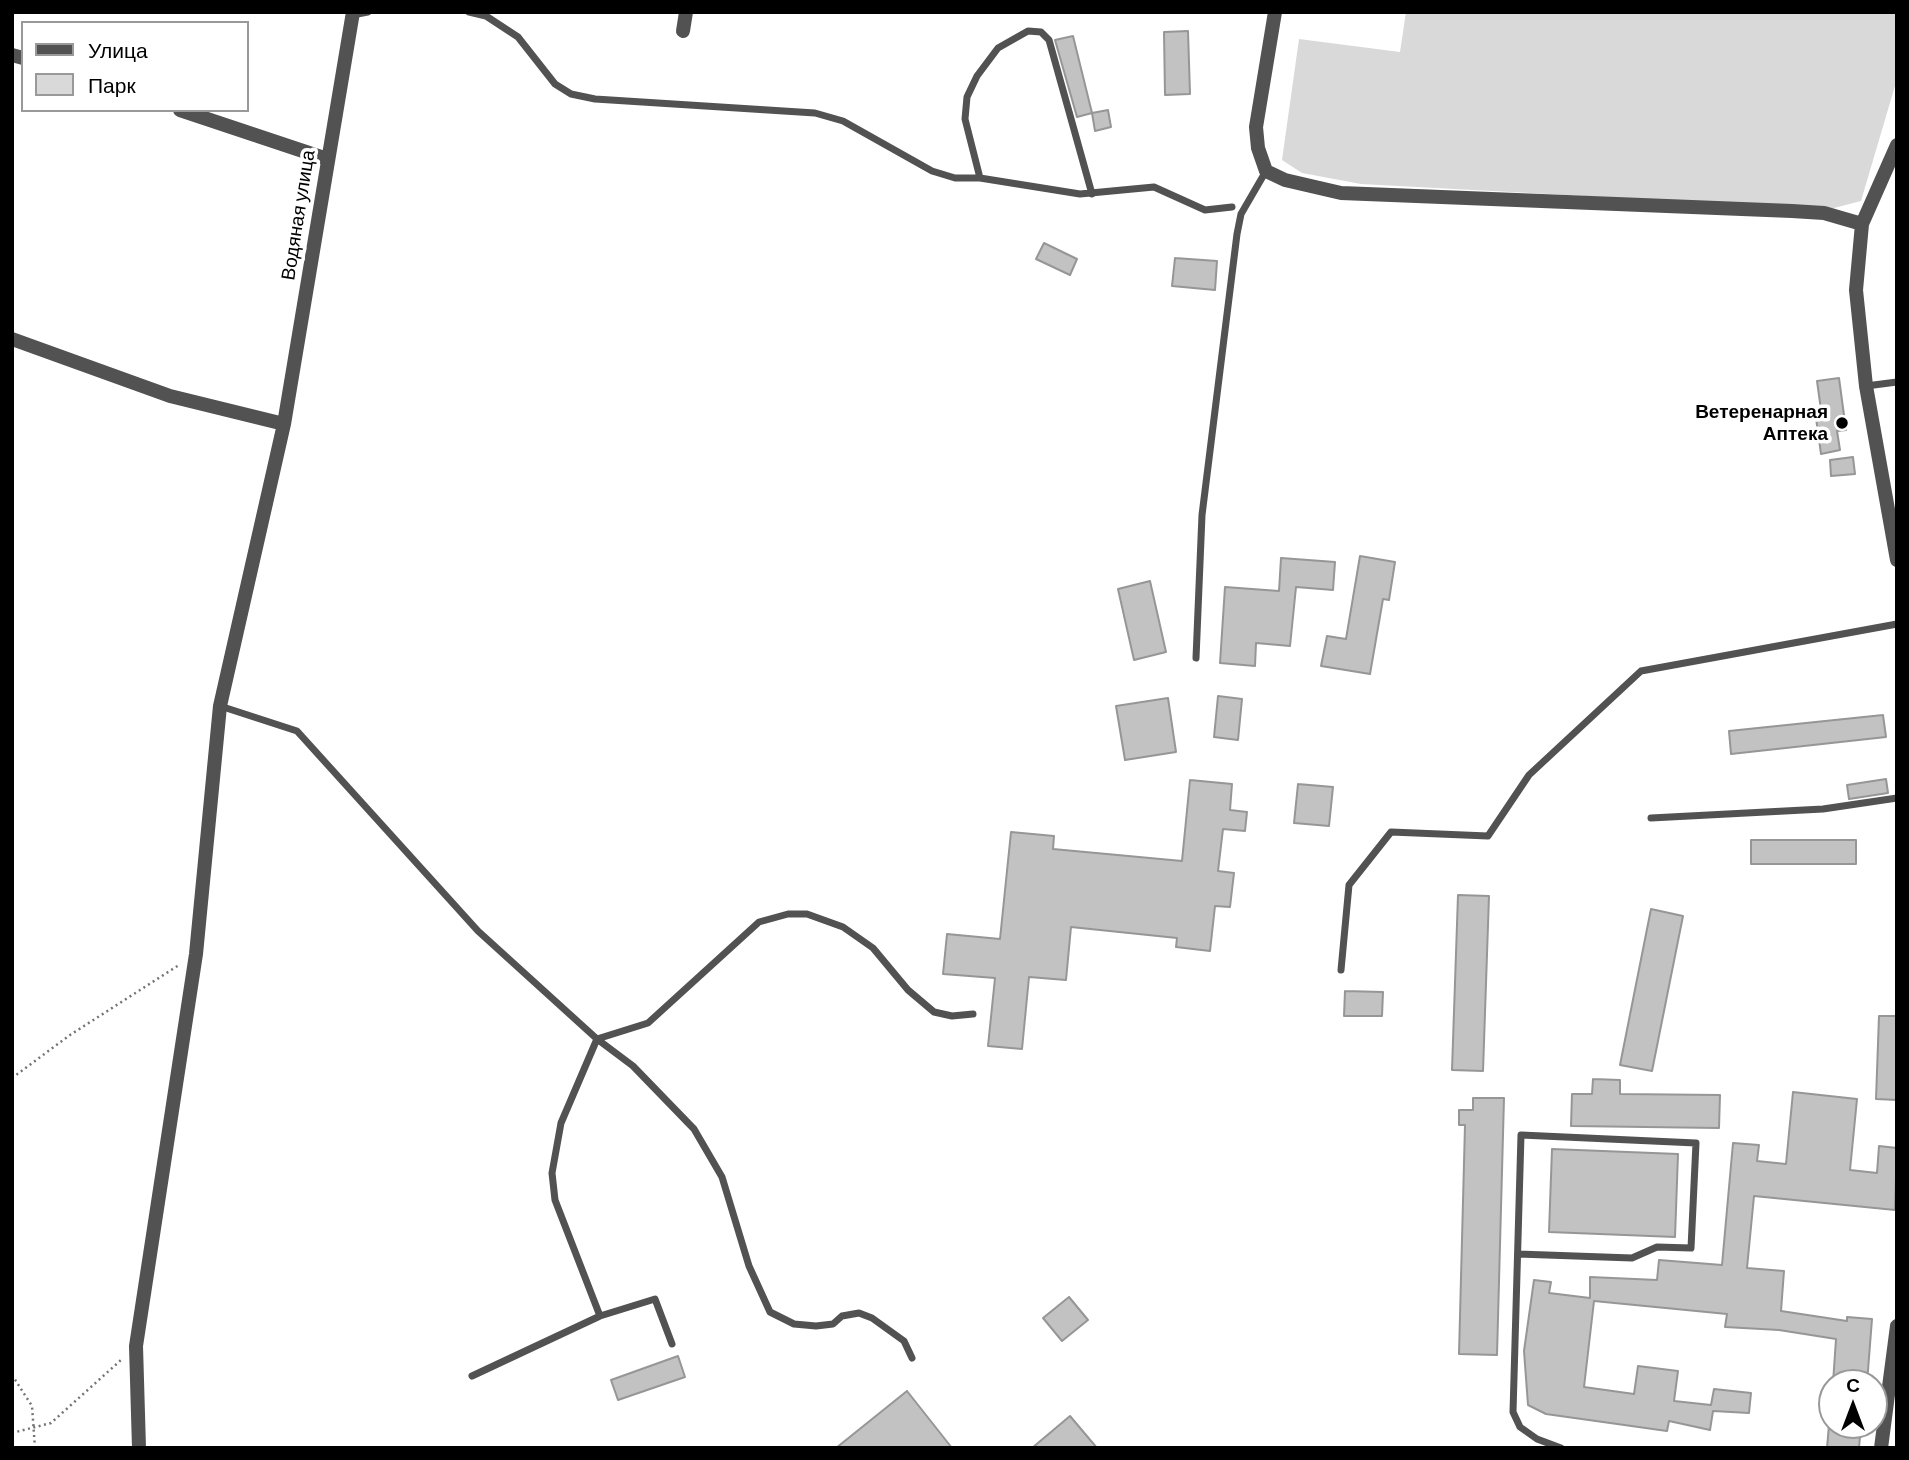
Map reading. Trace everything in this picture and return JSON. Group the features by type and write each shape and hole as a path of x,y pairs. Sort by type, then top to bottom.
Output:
{"street":[{"path":"682,32 686,12"},
{"path":"1275,12 1256,127 1258,148 1266,171 1311,188 1341,193 1824,213 1862,224"},
{"name":"Водяная улица","path":"139,1448 136,1346 197,954 220,706 284,424 353,14"},
{"path":"186,112 327,159"},
{"path":"1897,145 1862,224 1856,290 1866,386 1897,560"},
{"path":"12,339 170,396 284,424"},
{"path":"1881,1448 1896,1332"}],"lane":[{"path":"353,14 368,12"},
{"path":"469,12 486,16 518,37 555,84 571,94 595,99 815,113 868,133 932,171 955,178 980,178 1092,194 1154,187 1205,210 1232,207"},
{"path":"980,178 965,119 967,97 977,76 998,48 1028,31 1041,32 1049,40 1092,194"},
{"path":"1196,658 1202,515 1237,233 1241,214 1266,171"},
{"path":"1866,386 1897,382"},
{"path":"1341,970 1349,885 1391,832 1488,836 1529,775 1641,671 1897,624"},
{"path":"220,706 297,731 478,931 597,1039 633,1066 694,1129 722,1177 749,1266 770,1312 794,1324 816,1326 833,1324 842,1316 859,1313 872,1318 904,1341 912,1358"},
{"path":"1651,818 1823,809 1897,798"},
{"path":"597,1039 648,1024 759,922 788,914 807,914 843,927 873,948 908,990 934,1012 952,1016 973,1014"},
{"path":"597,1039 561,1123 552,1173 555,1200 600,1316"},
{"path":"1518,1254 1632,1258 1657,1247 1691,1248 1696,1143 1521,1135 1513,1412 1520,1427 1561,1448"},
{"path":"472,1376 600,1316 655,1299 672,1344"}],"path":[{"path":"12,1079 70,1035 197,954"},
{"path":"12,1433 51,1423 136,1346"},
{"path":"12,1375 32,1406 35,1448"}],"green space":[{"path":"1406,12 1897,12 1897,79 1861,201 1830,209 1361,184 1302,173 1282,160 1299,39 1400,52"}],"building":[{"path":"1188,31 1190,94 1165,95 1164,32"},
{"path":"1073,36 1092,113 1077,117 1055,40"},
{"path":"1108,110 1111,127 1095,131 1092,113"},
{"path":"1044,243 1077,259 1070,275 1036,259"},
{"path":"1175,258 1217,261 1215,290 1172,286"},
{"path":"1839,378 1846,430 1837,431 1840,450 1821,454 1816,418 1822,417 1817,381"},
{"path":"1853,457 1855,474 1831,476 1830,460"},
{"path":"1360,556 1395,562 1389,600 1383,599 1370,674 1321,666 1327,636 1346,639"},
{"path":"1281,558 1335,562 1333,590 1296,587 1290,646 1256,643 1255,666 1220,663 1225,587 1279,591"},
{"path":"1150,581 1166,652 1134,660 1118,589"},
{"path":"1218,696 1242,699 1238,740 1214,737"},
{"path":"1168,698 1176,752 1125,760 1116,706"},
{"path":"1883,715 1886,737 1731,754 1729,731"},
{"path":"1886,779 1888,793 1849,799 1847,785"},
{"path":"1190,780 1232,784 1230,810 1247,812 1245,831 1223,829 1218,871 1234,873 1230,907 1215,906 1210,951 1176,947 1177,938 1071,927 1066,980 1029,977 1022,1049 988,1046 995,978 943,974 947,934 1000,939 1011,832 1054,836 1053,849 1182,861"},
{"path":"1298,784 1333,787 1329,826 1294,823"},
{"path":"1751,840 1856,840 1856,864 1751,864"},
{"path":"1458,895 1489,896 1483,1071 1452,1070"},
{"path":"1651,909 1683,916 1652,1071 1620,1065"},
{"path":"1345,991 1383,992 1382,1016 1344,1016"},
{"path":"1879,1016 1897,1016 1897,1100 1876,1099"},
{"path":"1593,1079 1620,1080 1620,1094 1720,1095 1719,1128 1571,1126 1572,1094 1592,1094"},
{"path":"1793,1092 1857,1099 1850,1170 1877,1173 1879,1146 1897,1148 1895,1210 1754,1196 1747,1268 1784,1271 1781,1311 1847,1321 1847,1317 1872,1319 1868,1369 1834,1369 1836,1339 1779,1330 1725,1327 1727,1314 1594,1301 1584,1387 1634,1394 1638,1366 1678,1371 1674,1401 1711,1405 1714,1389 1751,1393 1749,1413 1713,1411 1710,1430 1669,1421 1667,1431 1546,1414 1528,1405 1524,1351 1534,1280 1551,1282 1549,1293 1590,1298 1590,1277 1657,1280 1659,1260 1722,1265 1733,1143 1759,1145 1757,1161 1786,1164"},
{"path":"1473,1098 1504,1098 1497,1355 1459,1354 1465,1125 1459,1125 1459,1110 1473,1110"},
{"path":"1552,1149 1678,1154 1675,1237 1549,1232"},
{"path":"1069,1297 1088,1320 1062,1341 1043,1318"},
{"path":"678,1356 685,1377 618,1400 611,1380"},
{"path":"907,1391 952,1448 836,1448"},
{"path":"1070,1416 1097,1448 1032,1448"},
{"path":"1828,1439 1860,1439 1859,1448 1827,1448"}],"place":[{"name":"Ветеренарная Аптека","path":"1842,423"}]}
